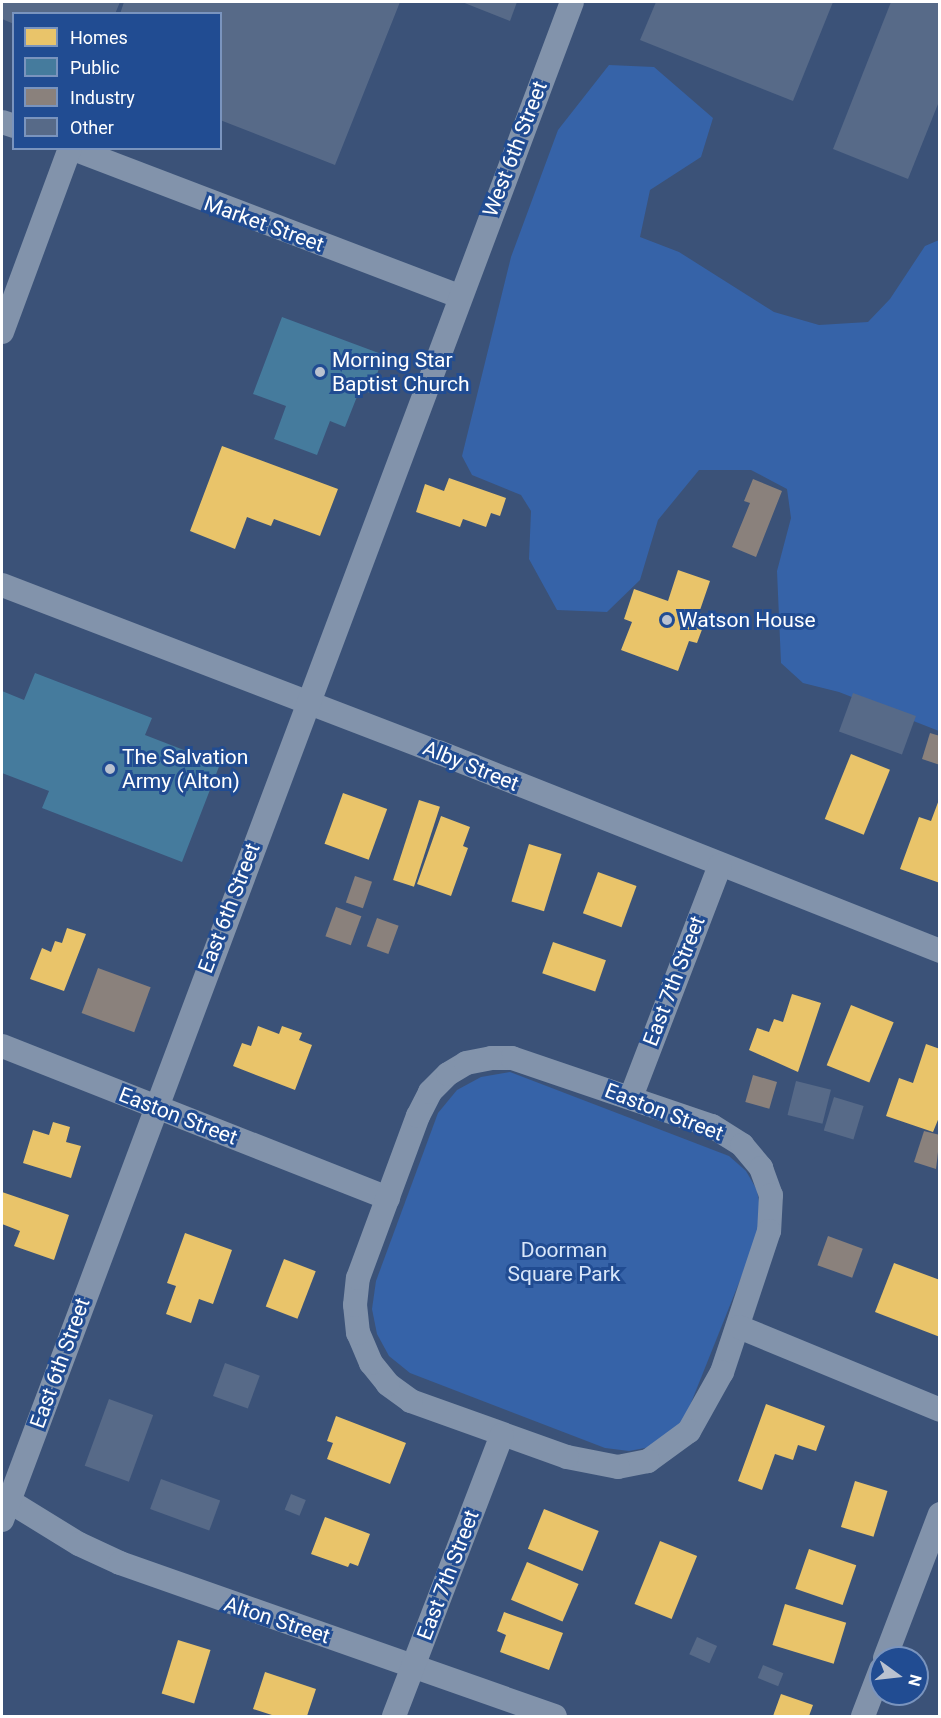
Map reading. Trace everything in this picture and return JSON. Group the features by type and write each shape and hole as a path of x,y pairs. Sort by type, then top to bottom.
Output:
{"street":[{"name":"West 6th Street","path":"459,296 572,2"},
{"path":"2,332 70,150"},
{"name":"Market Street","path":"76,150 459,296"},
{"name":"East 6th Street","path":"5,1510 459,296"},
{"name":"Alby Street","path":"2,585 306,704 438,752 939,951"},
{"name":"East 7th Street","path":"631,1097 720,865"},
{"name":"Easton Street","path":"2,1046 388,1198 418,1116 430,1092 448,1074 466,1063 491,1058 512,1058 712,1126 753,1156 771,1195 771,1211 756,1278 739,1327"},
{"path":"388,1198 358,1278 356,1310 358,1333 371,1363 388,1384 411,1401 502,1435 599,1464 618,1467 648,1461 689,1431 722,1372 739,1327 939,1410"},
{"name":"East 7th Street","path":"394,1716 502,1435"},
{"name":"Alton Street","path":"5,1510 120,1563 197,1593 414,1664 555,1716"},
{"path":"890,1646 939,1514"},
{"path":"863,1716 869,1701"}],"green space":[{"path":"609,65 654,67 713,118 701,157 650,190 640,237 679,252 774,312 819,325 868,322 890,299 925,246 939,240 939,731 839,692 803,683 781,663 777,571 791,518 787,489 751,470 699,470 658,520 640,580 607,612 557,610 529,559 531,511 521,495 472,475 462,456 511,257 558,130"},
{"name":"Doorman Square Park","path":"510,1072 729,1156 746,1171 757,1190 761,1213 758,1235 685,1418 670,1435 650,1447 629,1451 605,1448 410,1373 389,1356 377,1334 372,1309 376,1281 438,1113 457,1090 481,1077"}],"building: Homes":[{"path":"222,446 338,489 320,536 274,519 271,526 247,517 235,549 190,531"},
{"path":"449,478 506,498 500,516 491,513 486,527 463,519 460,527 416,512 425,484 444,491"},
{"name":"Watson House","path":"678,570 710,581 699,613 707,616 697,643 689,641 678,671 621,650 632,622 624,619 634,589 668,601"},
{"path":"851,754 890,770 864,835 825,819"},
{"path":"343,793 387,809 369,860 325,844"},
{"path":"940,797 940,883 900,869 919,817 931,821"},
{"path":"419,800 440,807 414,887 393,880"},
{"path":"441,816 470,827 463,846 468,848 451,896 417,884"},
{"path":"529,844 562,854 544,911 511,901"},
{"path":"598,872 637,886 621,927 583,913"},
{"path":"67,928 86,934 64,991 30,979 42,948 51,952 55,941 62,943"},
{"path":"553,942 606,960 595,991 542,973"},
{"path":"792,994 821,1003 798,1072 749,1050 757,1028 769,1032 774,1019 783,1022"},
{"path":"851,1005 894,1022 869,1082 827,1065"},
{"path":"258,1026 279,1034 282,1026 302,1033 299,1040 312,1045 295,1090 233,1066 242,1043 251,1046"},
{"path":"926,1044 940,1049 940,1115 933,1132 886,1116 899,1078 913,1083"},
{"path":"53,1122 70,1127 66,1142 81,1146 71,1178 23,1163 33,1130 49,1135"},
{"path":"2,1192 69,1215 54,1260 14,1246 20,1231 2,1224"},
{"path":"185,1233 232,1250 213,1304 199,1299 191,1323 166,1314 176,1286 167,1283"},
{"path":"284,1259 316,1271 297,1319 266,1307"},
{"path":"894,1263 940,1280 940,1337 875,1312"},
{"path":"766,1404 825,1426 816,1451 798,1445 793,1460 775,1454 762,1490 738,1481"},
{"path":"336,1416 406,1443 390,1484 327,1459 333,1443 327,1441"},
{"path":"855,1481 888,1491 873,1537 841,1527"},
{"path":"544,1509 599,1531 583,1571 528,1549"},
{"path":"325,1517 370,1534 358,1566 350,1563 348,1567 311,1554"},
{"path":"660,1541 697,1556 672,1619 635,1604"},
{"path":"809,1549 856,1565 843,1605 795,1589"},
{"path":"527,1562 579,1584 563,1622 511,1600"},
{"path":"785,1604 846,1623 834,1664 772,1645"},
{"path":"504,1612 563,1633 549,1670 500,1652 506,1635 497,1631"},
{"path":"178,1640 211,1650 194,1703 162,1694"},
{"path":"265,1672 316,1689 307,1716 275,1716 253,1709"},
{"path":"781,1694 813,1705 809,1716 773,1716"}],"building: Public":[{"name":"Morning Star Baptist Church","path":"282,317 384,355 370,393 360,389 345,427 330,421 317,455 274,439 286,406 253,394"},
{"name":"The Salvation Army (Alton)","path":"35,673 152,718 145,735 220,764 182,862 42,808 49,791 2,773 2,691 24,700"}],"building: Industry":[{"path":"753,479 782,491 756,557 732,547 750,503 744,501"},
{"path":"930,733 940,736 940,765 922,759"},
{"path":"355,876 372,882 363,908 346,902"},
{"path":"336,907 361,916 351,945 325,936"},
{"path":"377,918 399,926 388,954 367,946"},
{"path":"98,968 151,987 134,1032 82,1013"},
{"path":"753,1075 777,1082 769,1109 745,1102"},
{"path":"924,1131 940,1135 936,1169 914,1162"},
{"path":"828,1236 863,1249 852,1278 817,1265"}],"building: Other":[{"path":"2,2 120,2 116,12 12,12 12,23 2,19"},
{"path":"124,2 400,2 335,165 222,121 222,12 121,12"},
{"path":"462,2 517,2 510,21"},
{"path":"656,2 833,2 793,101 640,40"},
{"path":"891,2 940,2 940,99 908,179 833,149"},
{"path":"853,693 916,716 902,754 839,732"},
{"path":"796,1081 831,1090 822,1124 788,1115"},
{"path":"834,1097 864,1106 853,1140 824,1130"},
{"path":"225,1363 260,1376 248,1409 213,1396"},
{"path":"109,1399 153,1415 129,1482 85,1466"},
{"path":"161,1479 220,1501 209,1531 150,1509"},
{"path":"291,1494 306,1500 299,1516 285,1510"},
{"path":"697,1637 717,1646 709,1663 689,1654"},
{"path":"763,1665 783,1673 778,1686 758,1678"}],"place":[{"name":"Morning Star Baptist Church","path":"320,372"},
{"name":"Watson House","path":"667,620"},
{"name":"The Salvation Army (Alton)","path":"110,769"}]}
